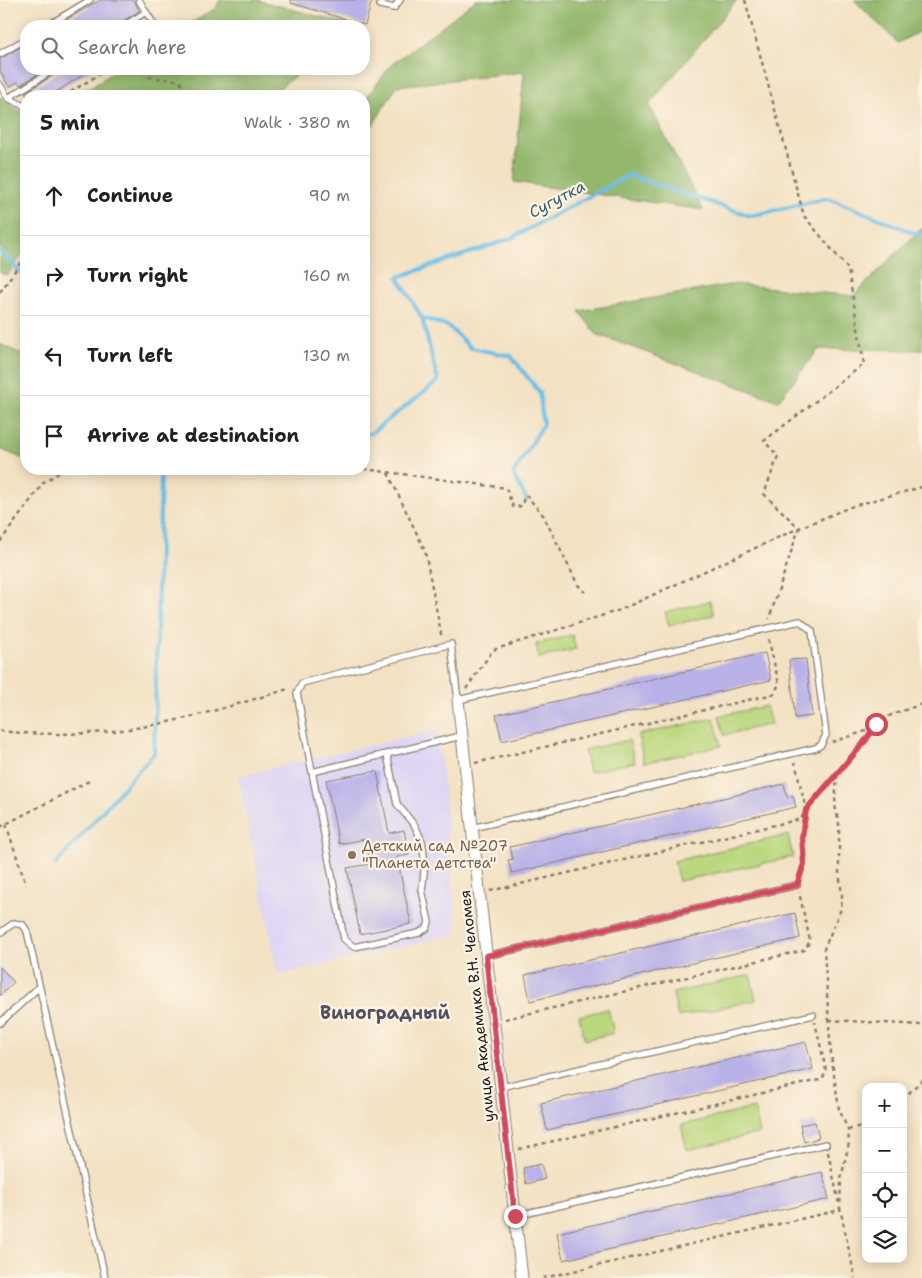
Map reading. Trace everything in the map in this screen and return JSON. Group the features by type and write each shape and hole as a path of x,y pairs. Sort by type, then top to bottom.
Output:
{"street":[{"name":"улица Академика В.Н. Челомея","path":"458,700 522,1278"}],"lane":[{"path":"57,20 90,0"},
{"path":"139,0 151,20"},
{"path":"380,5 394,8 400,0"},
{"path":"133,20 146,12"},
{"path":"0,54 20,42"},
{"path":"21,90 45,75"},
{"path":"0,85 8,98 20,104"},
{"path":"8,98 20,91"},
{"path":"387,754 397,804 419,834 424,855 422,890 429,922 426,928 419,933 358,947 351,946 344,939 312,772 298,693 299,686 306,682 451,644 458,700 800,621 812,631 825,731 821,745 816,748 472,828"},
{"path":"312,772 461,736"},
{"path":"486,956 797,885"},
{"path":"0,934 14,922 23,925 39,987 105,1278"},
{"path":"0,1023 39,987"},
{"path":"501,1087 813,1015"},
{"path":"515,1216 826,1144"}],"path":[{"path":"745,0 804,216 848,269 864,364 764,441 778,456 764,494 799,528"},
{"path":"74,90 98,75"},
{"path":"148,75 149,77 180,81 184,90"},
{"path":"0,292 20,264"},
{"path":"370,470 506,488 513,507 522,506 524,496 527,496 543,515 578,585 585,592"},
{"path":"388,472 425,551 443,646"},
{"path":"0,542 44,482 55,475"},
{"path":"458,700 492,650 620,610 799,528 853,506 922,487"},
{"path":"465,766 774,694 779,684 766,629 799,528"},
{"path":"0,731 27,734 121,730 232,706 299,686"},
{"path":"821,745 870,731 876,724 891,715 922,704"},
{"path":"493,1022 805,950 810,941 797,885 804,864 802,837 806,810 866,740 876,724"},
{"path":"793,754 806,810"},
{"path":"837,772 835,805 840,824 839,872 842,894 841,909 824,949 828,1020 839,1109 848,1130 849,1143 841,1179 840,1210"},
{"path":"0,827 89,781"},
{"path":"479,893 804,817"},
{"path":"6,824 26,885"},
{"path":"508,1152 819,1080 824,1076 826,1070 813,1015"},
{"path":"828,1020 922,1025"},
{"path":"907,1095 922,1080"},
{"path":"848,1130 862,1125"},
{"path":"826,1144 855,1278"},
{"path":"543,1278 840,1210"}],"shaded area":[{"name":"Детский сад №207 \"Планета детства\"","path":"438,730 457,934 278,975 238,776"}],"green space":[{"path":"220,0 257,0 332,20 196,20 216,8"},
{"path":"476,0 737,0 649,105 703,210 514,182 524,72 397,86 370,129 370,93 391,65"},
{"path":"854,0 922,0 922,30 898,43"},
{"path":"109,75 296,75 277,90 85,90"},
{"path":"0,97 20,112 20,257 8,275 0,273"},
{"path":"922,228 922,350 819,349 778,401 596,334 579,311 734,284 853,296"},
{"path":"0,344 20,353 20,457 0,449"},
{"path":"710,601 714,615 669,626 665,612"},
{"path":"572,635 576,649 539,658 536,644"},
{"path":"766,706 771,724 724,735 719,716"},
{"path":"714,718 721,746 644,763 638,735"},
{"path":"629,740 635,762 589,772 584,750"},
{"path":"788,835 793,857 679,881 674,861"},
{"path":"750,975 756,1000 678,1017 673,993"},
{"path":"608,1009 614,1033 585,1040 579,1016"},
{"path":"754,1108 760,1133 687,1150 681,1125"}],"building":[{"path":"100,0 134,0 139,11 124,20 66,20"},
{"path":"291,0 372,0 366,20 348,20 291,3"},
{"path":"20,47 20,75 36,75 20,85 18,82 9,87 0,71 0,59"},
{"path":"54,75 83,75 59,90 30,90"},
{"path":"765,653 771,680 502,741 496,715"},
{"path":"806,659 812,716 795,718 789,660"},
{"path":"377,771 389,833 404,830 409,855 397,857 411,924 360,934 347,868 371,864 366,839 339,844 326,780"},
{"path":"784,784 787,797 793,796 796,807 512,873 508,860 513,859 510,847"},
{"path":"795,913 800,938 530,1001 525,975"},
{"path":"0,967 14,982 0,996"},
{"path":"806,1042 813,1069 547,1130 541,1103"},
{"path":"815,1122 819,1138 804,1142 800,1125"},
{"path":"541,1164 545,1179 526,1184 523,1168"},
{"path":"822,1172 829,1199 563,1260 557,1233"}],"waterway":[{"name":"Сугутка","path":"370,434 438,381 422,318 398,277 510,239 629,175 751,216 828,198 922,236"},
{"name":"Сугутка","path":"0,251 20,272"},
{"path":"422,318 448,326 471,348 511,356 540,393 543,425 513,474 527,500"},
{"path":"56,864 154,753 161,475"}],"place":[{"name":"Детский сад №207 \"Планета детства\"","path":"352,855"}],"district":[{"name":"Виноградный","path":"385,1013"}],"route":[{"path":"515,1216 486,956 797,885 804,864 802,837 806,810 866,740 876,724"}]}
